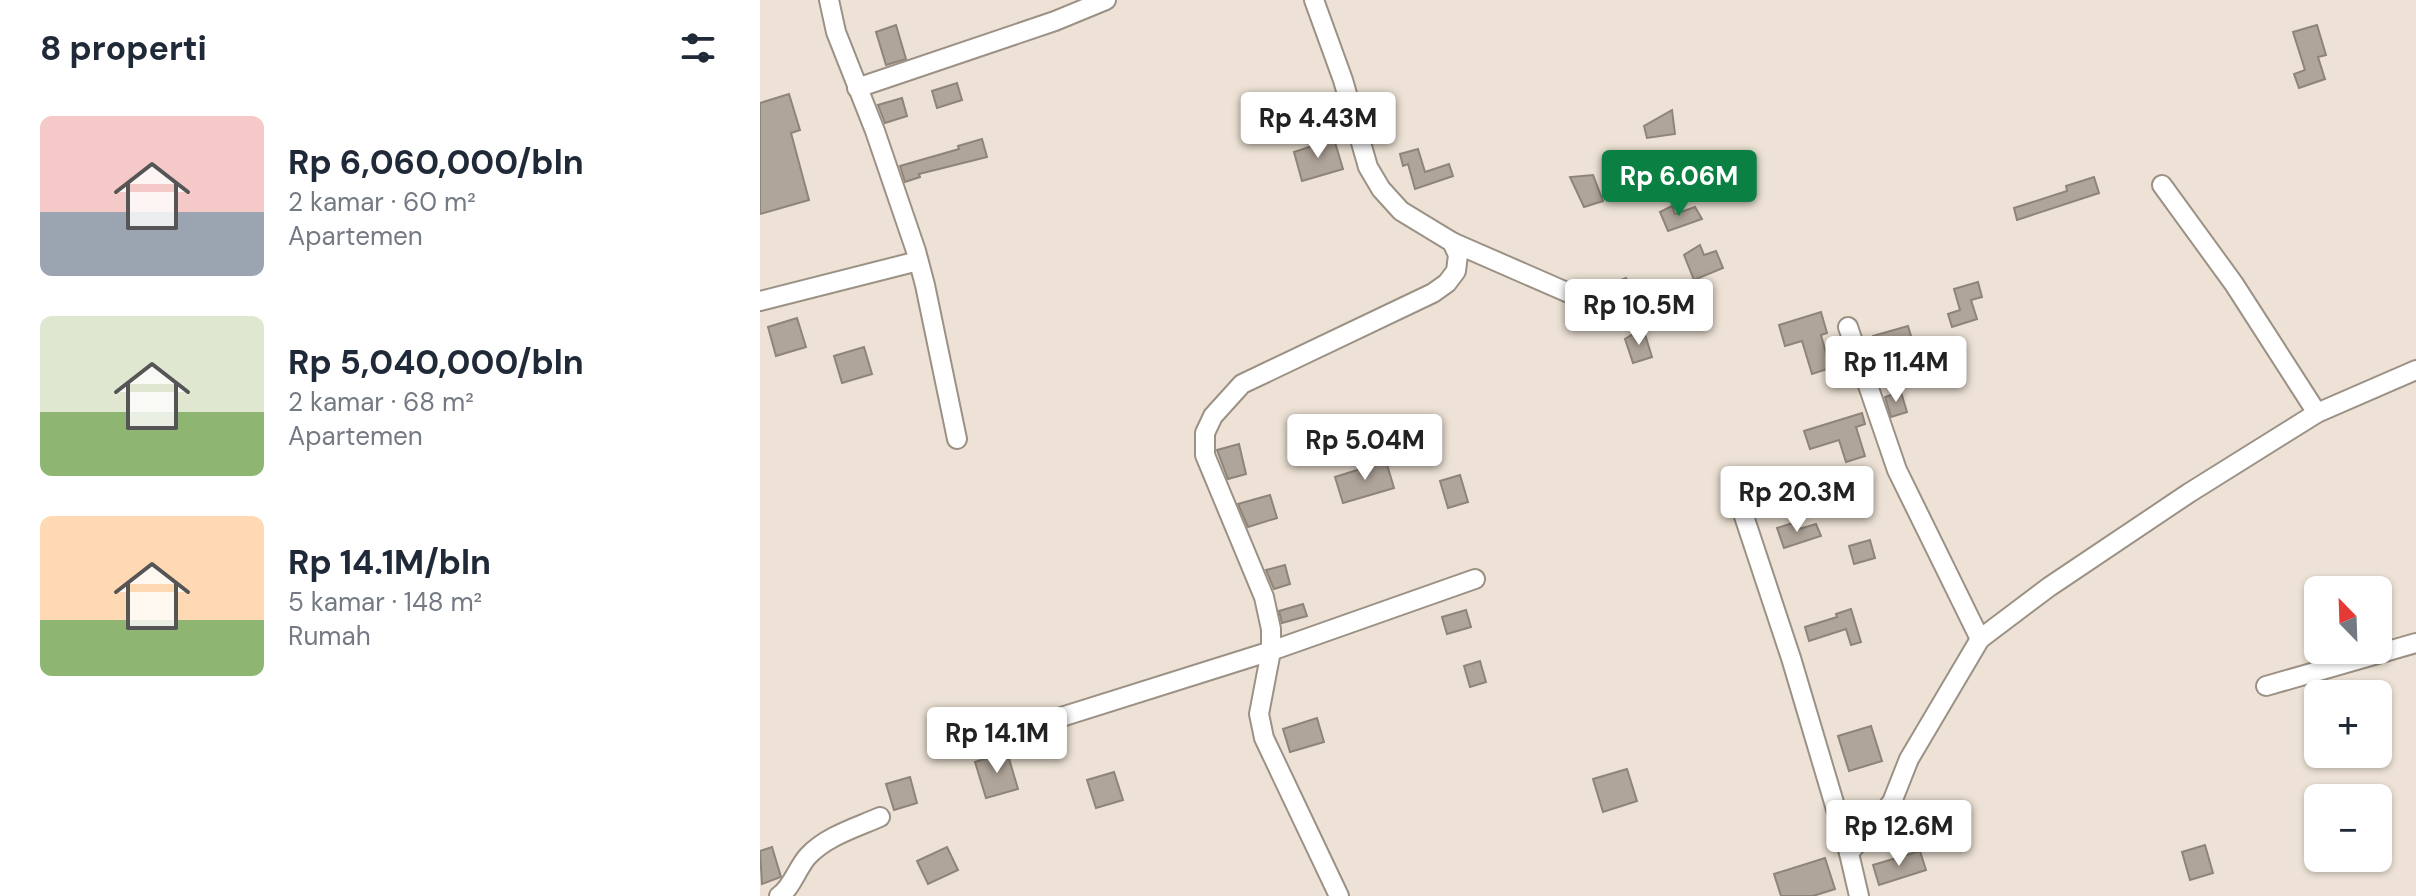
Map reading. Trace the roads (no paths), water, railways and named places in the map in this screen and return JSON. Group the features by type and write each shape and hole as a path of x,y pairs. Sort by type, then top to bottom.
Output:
{"street":[{"path":"829,0 836,32 875,131 918,261 957,439"},
{"path":"857,88 1055,21 1106,0"},
{"path":"1314,0 1343,80 1368,167 1381,189 1401,211 1452,242 1594,304"},
{"path":"2162,185 2234,284 2317,413"},
{"path":"1339,896 1264,738 1259,714 1271,651 1271,629 1264,597 1205,455 1205,433 1226,399 1242,384 1433,293 1447,283 1456,271 1458,255 1452,242"},
{"path":"760,301 918,261"},
{"path":"1848,327 1897,470 1980,639"},
{"path":"1849,853 1892,802 1909,759 1980,639 2062,578 2317,413 2416,370"},
{"path":"1732,480 1791,658 1859,896"},
{"path":"966,747 1271,651 1475,579"},
{"path":"2266,686 2416,643"},
{"path":"779,896 816,849 828,840 880,817"}]}
